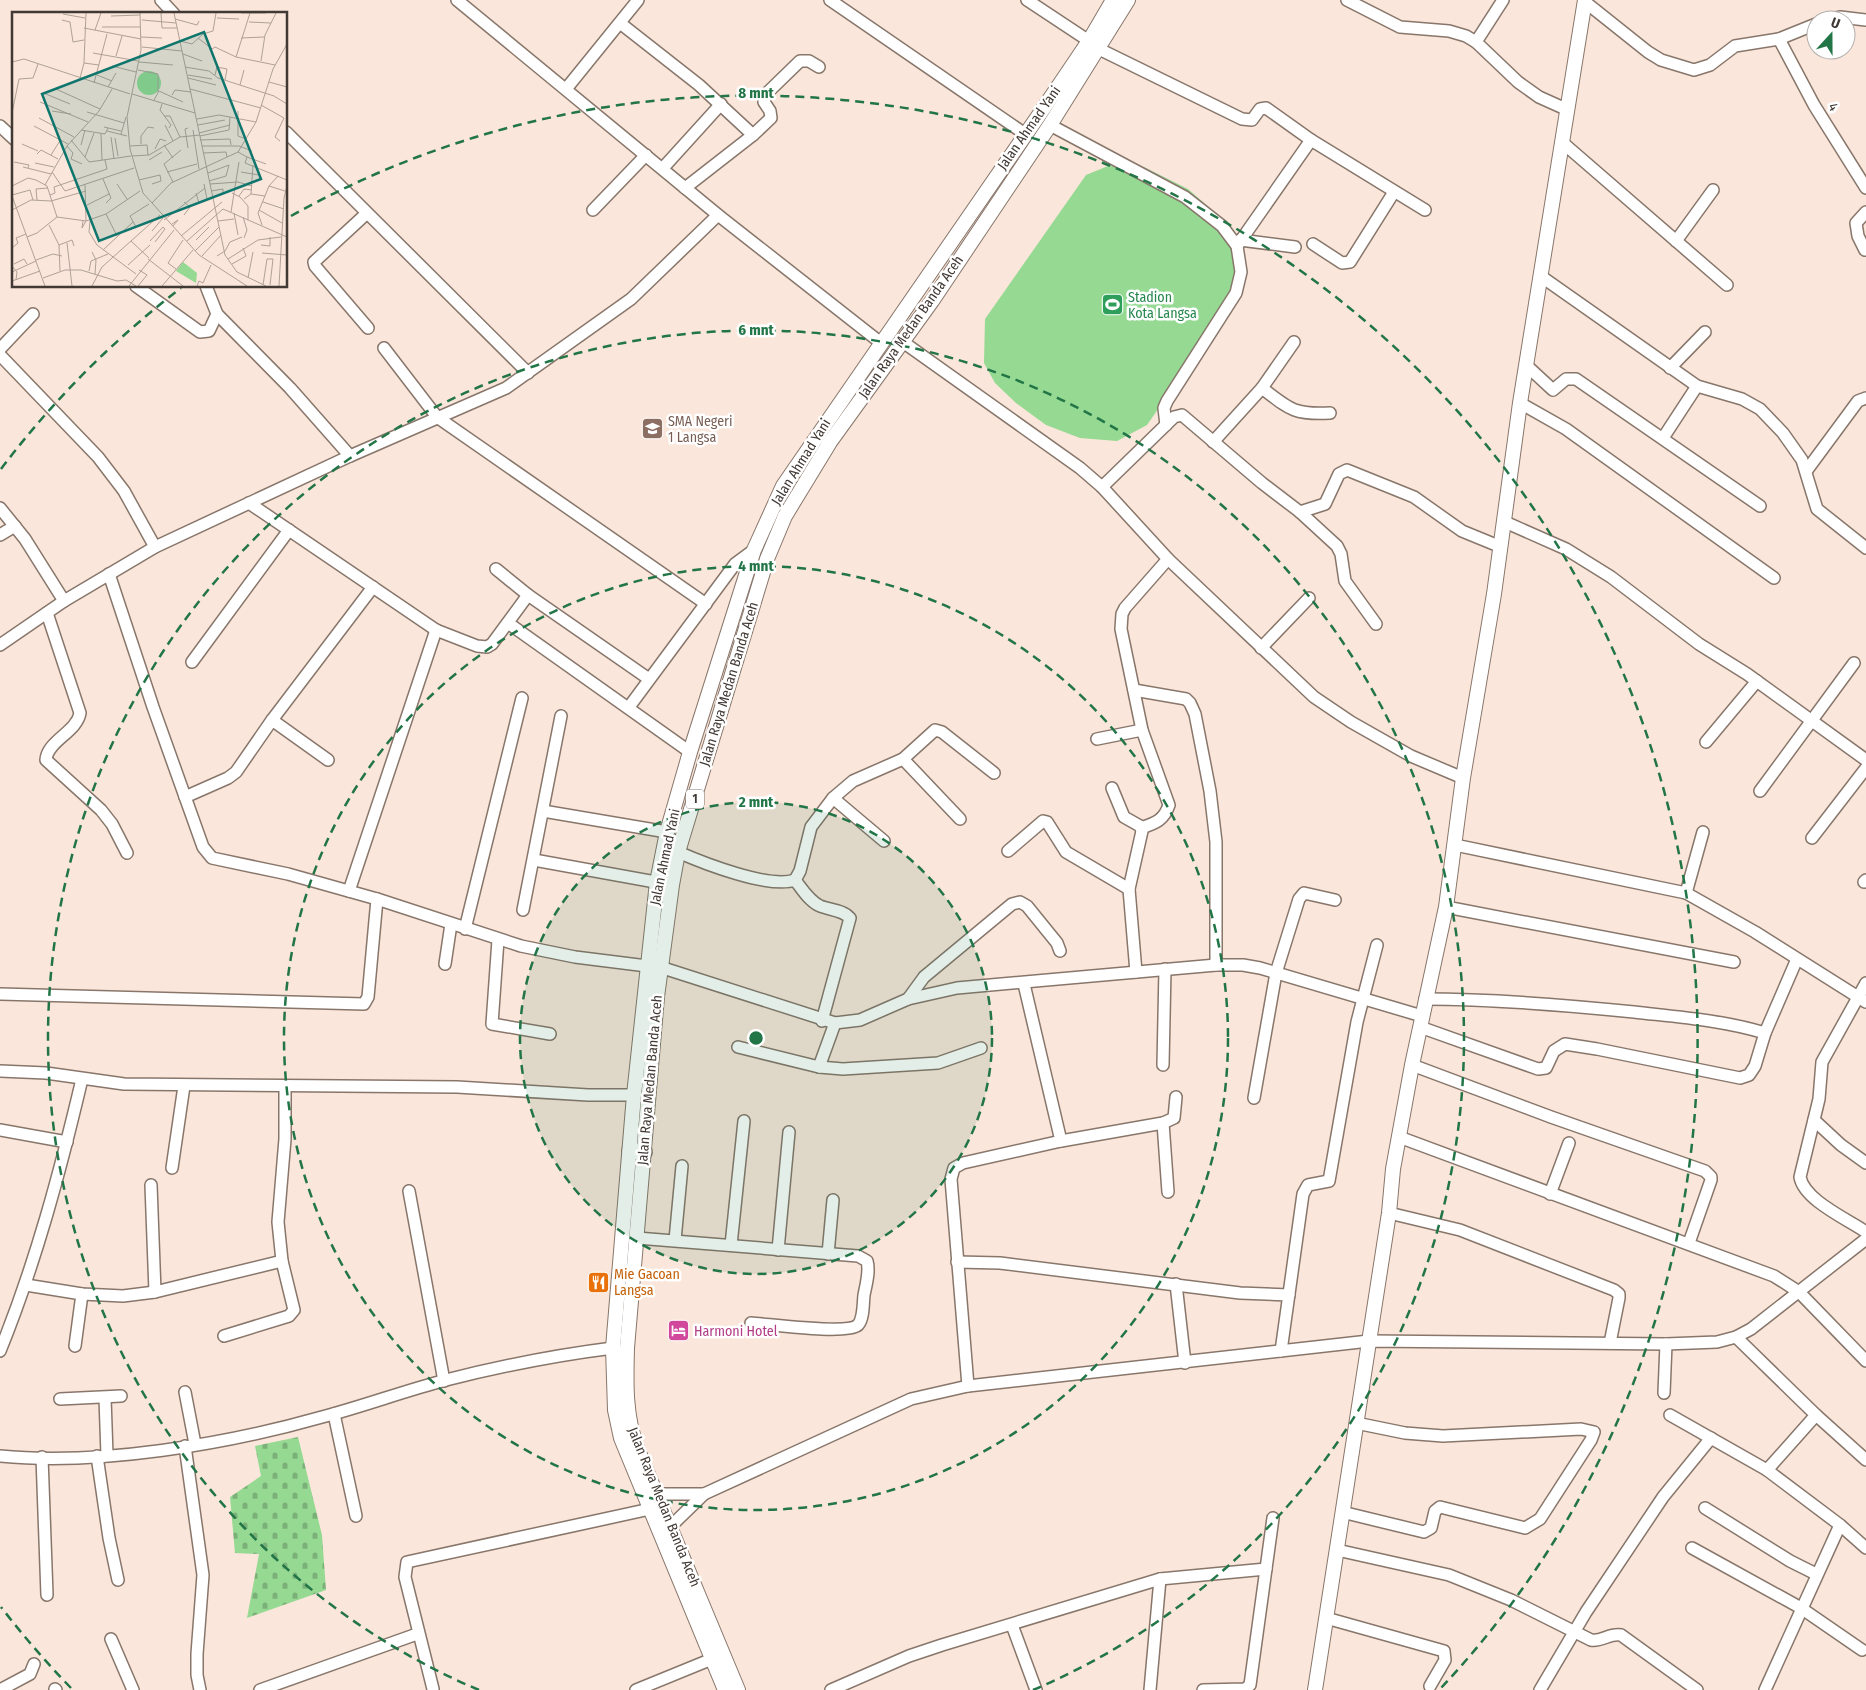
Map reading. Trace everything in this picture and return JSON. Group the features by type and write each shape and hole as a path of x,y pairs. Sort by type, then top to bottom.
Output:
{"main road":[{"name":"Jalan Ahmad Yani","path":"725,1690 617,1424 614,1398 613,1348 637,1152 634,1095 654,966 657,882 668,832 690,752 754,550 783,486 1025,134 1094,45 1113,0"},
{"name":"Jalan Raya Medan Banda Aceh","path":"738,1690 632,1432 626,1397 627,1348 637,1238 637,1152 654,966 678,852 776,534 794,499 830,442 903,342 1050,125 1094,45 1128,0"},
{"path":"1316,1690 1399,1137 1425,999 1446,907 1463,778 1502,547 1520,403 1542,277 1584,1"}],"street":[{"path":"161,0 172,12"},
{"path":"457,0 718,215 881,343"},
{"path":"566,90 638,0"},
{"path":"830,0 1025,134"},
{"path":"1027,0 1094,45 1242,119 1252,120 1260,109 1266,108 1311,140 1426,210"},
{"path":"1347,0 1400,27 1449,31 1476,42 1518,82 1539,97 1568,110"},
{"path":"1476,42 1503,0"},
{"path":"1584,1 1648,52 1661,60 1694,70 1710,65 1735,46 1779,39 1806,28"},
{"path":"620,23 699,85 753,135"},
{"name":"4","path":"1779,39 1814,105 1866,188"},
{"path":"685,188 753,135 771,118 770,111 764,102 766,94 800,61 809,61 819,67"},
{"path":"663,168 721,104"},
{"path":"1050,125 1185,197 1222,226 1238,243 1241,272 1236,293 1166,401 1164,408 1166,425"},
{"path":"0,126 12,137"},
{"path":"288,134 366,214 528,373"},
{"path":"1238,243 1311,140"},
{"path":"1563,143 1727,285"},
{"path":"593,210 646,155"},
{"path":"1676,241 1713,190"},
{"path":"1313,244 1342,263 1350,262 1394,192"},
{"path":"1865,250 1858,236 1856,223 1866,212"},
{"path":"366,214 314,262 315,266 368,328"},
{"path":"0,644 64,601 154,547 437,417 483,400 528,373 631,299 718,215"},
{"path":"1238,243 1295,247"},
{"path":"1542,277 1697,386 1742,399 1760,409 1783,432 1807,470 1817,510 1866,548"},
{"path":"139,288 200,332 208,331 217,314"},
{"path":"207,288 217,314 290,388 350,456"},
{"path":"0,349 33,314"},
{"path":"1670,368 1705,332"},
{"path":"903,342 1054,447 1102,487 1168,559 1314,697 1351,722 1410,756 1463,778"},
{"path":"1213,442 1262,388 1294,342"},
{"path":"384,348 437,417 706,604"},
{"path":"0,355 98,457 124,491 154,547"},
{"path":"1527,366 1553,390 1566,378 1576,379 1760,506"},
{"path":"1663,438 1697,386"},
{"path":"1262,388 1292,410 1306,414 1330,413"},
{"path":"1807,470 1858,401 1866,398"},
{"path":"1520,403 1566,429 1774,578"},
{"path":"1102,487 1174,416 1182,415 1300,512 1337,546 1341,554 1343,576 1376,624"},
{"path":"1300,512 1325,504 1339,474 1346,470 1414,497 1462,531 1502,547"},
{"path":"249,503 436,630 477,646 487,647 528,596"},
{"path":"0,508 15,526 64,601"},
{"path":"1505,522 1566,549 1611,577 1700,644 1757,681 1866,760"},
{"path":"0,534 15,526"},
{"path":"192,662 289,530"},
{"path":"629,707 735,564 754,550"},
{"path":"1141,828 1158,822 1165,816 1169,805 1142,730 1122,640 1122,614 1168,559"},
{"path":"496,568 528,596 649,679"},
{"path":"109,574 185,797 203,846 212,858 288,874 377,899 498,940 556,954 654,966 835,1024 860,1020 908,999 957,988 1024,984 1165,969 1243,965 1362,999 1538,1069 1546,1068 1554,1051 1565,1044 1740,1078 1752,1072 1765,1033 1798,959"},
{"path":"185,797 228,778 236,772 272,720 373,587"},
{"path":"1261,648 1309,598"},
{"path":"47,613 80,713 77,721 48,752 46,760 101,810 112,824 127,853"},
{"path":"508,623 690,752"},
{"path":"349,891 436,630"},
{"path":"1760,791 1854,663"},
{"path":"1706,742 1757,681"},
{"path":"1134,690 1186,699 1195,714 1210,791 1216,842 1216,965"},
{"path":"465,929 522,698"},
{"path":"523,910 560,716"},
{"path":"272,720 328,760"},
{"path":"795,880 800,871 811,827 833,798 853,781 903,759 932,731 938,730 994,773"},
{"path":"1097,739 1142,730"},
{"path":"903,759 960,819"},
{"path":"1812,838 1866,768"},
{"path":"1112,788 1124,817 1141,828"},
{"path":"833,798 884,841"},
{"path":"543,811 668,832"},
{"path":"1008,851 1043,821 1047,822 1066,852 1129,889"},
{"path":"1136,972 1129,889 1141,828"},
{"path":"1686,893 1703,832"},
{"path":"1455,845 1686,893 1798,959 1862,1000"},
{"path":"678,852 720,869 745,875 782,882 795,880"},
{"path":"534,860 672,885"},
{"path":"795,880 808,898 818,906 847,914 850,918 822,1020"},
{"path":"1254,1098 1276,973 1300,896 1304,893 1310,893 1335,900"},
{"path":"0,994 364,1004 368,997 377,899"},
{"path":"908,999 924,977 1012,904 1020,902 1027,906 1057,943 1060,951"},
{"path":"1446,907 1734,962"},
{"path":"446,964 451,924"},
{"path":"498,940 492,1024 550,1034"},
{"path":"1281,1351 1306,1187 1329,1181 1362,999 1376,945"},
{"path":"1163,1065 1165,969"},
{"path":"1866,983 1862,1000 1822,1062 1822,1083 1801,1169 1802,1184 1821,1203 1866,1232"},
{"path":"1024,984 1061,1141"},
{"path":"1425,999 1551,1004 1618,1010 1721,1021 1765,1033"},
{"path":"819,1067 835,1024"},
{"path":"738,1047 819,1067 843,1069 938,1063 981,1048"},
{"path":"1412,1065 1551,1117 1706,1171 1712,1180 1689,1243"},
{"path":"0,1071 46,1073 124,1084 285,1087 457,1087 588,1095 634,1095"},
{"path":"0,1351 26,1285 51,1206 82,1079"},
{"path":"172,1168 184,1086"},
{"path":"224,1336 293,1314 293,1300 282,1261 278,1222 285,1139 285,1087"},
{"path":"968,1386 951,1179 954,1168 962,1163 1061,1141 1162,1123 1174,1118 1176,1098"},
{"path":"1814,1120 1841,1145 1866,1163"},
{"path":"730,1245 744,1121"},
{"path":"1162,1123 1168,1192"},
{"path":"0,1130 67,1142"},
{"path":"778,1250 789,1132"},
{"path":"1399,1137 1774,1276 1799,1292 1866,1361"},
{"path":"1550,1194 1569,1142"},
{"path":"676,1240 682,1166"},
{"path":"150,1185 155,1292"},
{"path":"409,1191 444,1381"},
{"path":"828,1254 833,1200"},
{"path":"1389,1213 1460,1230 1614,1290 1619,1294 1619,1298 1610,1343"},
{"path":"637,1238 858,1256 867,1261 868,1272 858,1324 847,1330 751,1323"},
{"path":"671,1526 704,1494 911,1399 968,1386 1369,1341 1666,1344 1717,1342 1736,1337 1758,1324 1866,1239"},
{"path":"26,1285 82,1294 123,1296 155,1292 282,1261"},
{"path":"957,1262 1000,1263 1240,1293 1289,1295"},
{"path":"1176,1284 1186,1363"},
{"path":"75,1346 82,1294"},
{"path":"1736,1337 1816,1415 1866,1460"},
{"path":"1664,1393 1666,1344"},
{"path":"0,1456 102,1456 190,1445 262,1432 334,1414 444,1381 518,1364 613,1348"},
{"path":"185,1392 203,1574 197,1654 197,1675 200,1690"},
{"path":"60,1399 121,1396"},
{"path":"106,1398 102,1456 109,1538 118,1580"},
{"path":"334,1414 356,1516"},
{"path":"1670,1415 1767,1470 1840,1525 1866,1548"},
{"path":"1767,1470 1816,1415"},
{"path":"1342,1512 1424,1532 1431,1528 1435,1511 1440,1507 1525,1528 1540,1519 1591,1440 1594,1432 1581,1428 1504,1434 1422,1435 1356,1423"},
{"path":"1540,1690 1573,1632 1663,1497 1711,1438"},
{"path":"42,1457 47,1595"},
{"path":"657,1494 704,1494"},
{"path":"1705,1508 1790,1562 1816,1574"},
{"path":"433,1689 417,1634 405,1577 405,1565 411,1560 650,1509"},
{"path":"1203,1690 1245,1689 1250,1685 1272,1518"},
{"path":"1765,1690 1816,1574 1840,1525"},
{"path":"1692,1548 1801,1608 1862,1650"},
{"path":"1337,1550 1448,1574 1511,1600 1573,1632 1595,1641 1614,1634 1621,1636 1697,1690"},
{"path":"831,1690 909,1656 1160,1579 1266,1568"},
{"path":"1150,1690 1160,1579"},
{"path":"1326,1618 1444,1651 1445,1660 1430,1686"},
{"path":"1012,1625 1036,1690"},
{"path":"260,1690 417,1634"},
{"path":"111,1639 133,1690"},
{"path":"636,1690 712,1659"},
{"path":"0,1690 30,1674 34,1664"}],"green space":[{"name":"Stadion Kota Langsa","path":"1108,166 1144,167 1188,189 1218,215 1236,238 1240,291 1147,425 1117,441 1080,438 1046,425 1016,403 995,383 984,363 985,319 1086,175"},
{"path":"298,1437 322,1535 326,1590 247,1618 259,1554 235,1553 230,1497 261,1476 255,1446"}],"place":[{"name":"Stadion Kota Langsa","path":"1112,305"},
{"name":"SMA Negeri 1 Langsa","path":"652,429"},
{"name":"Mie Gacoan Langsa","path":"598,1282"},
{"name":"Harmoni Hotel","path":"678,1331"}]}
